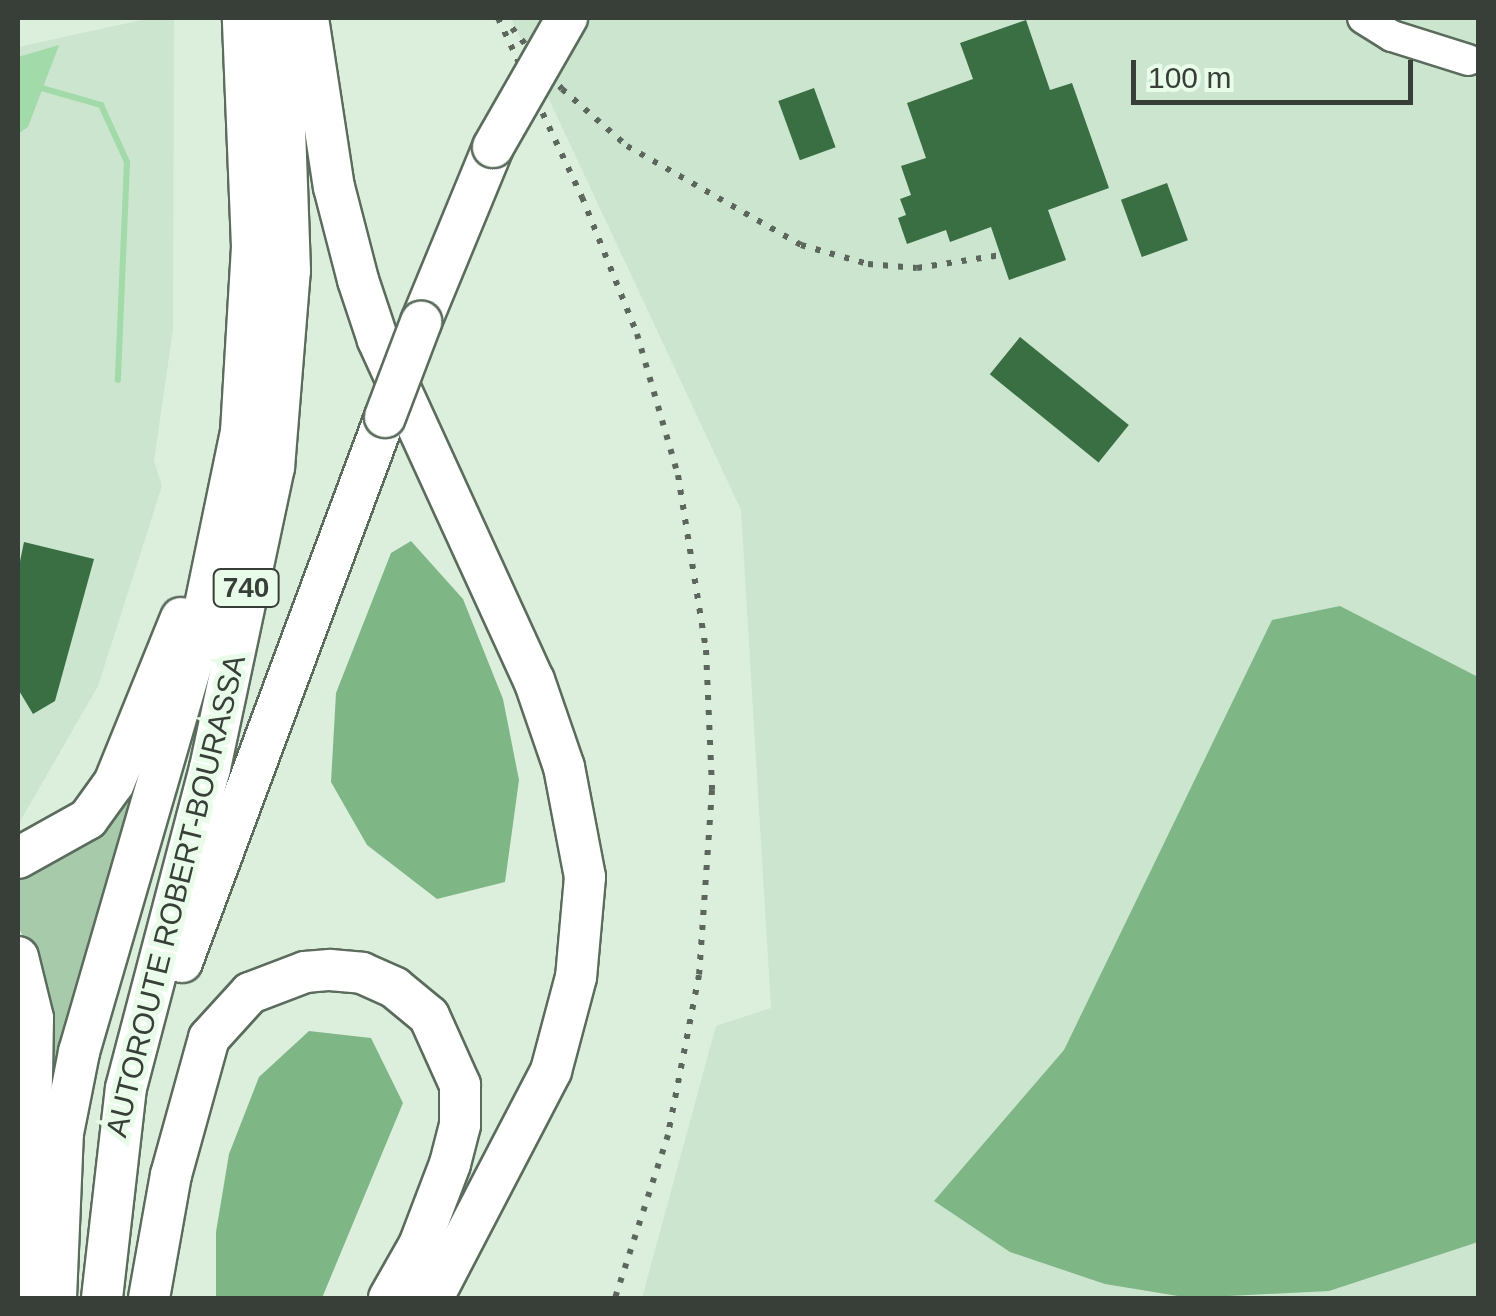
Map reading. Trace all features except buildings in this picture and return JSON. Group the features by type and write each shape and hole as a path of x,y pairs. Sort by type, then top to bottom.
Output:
{"highway":[{"name":"AUTOROUTE ROBERT-BOURASSA","path":"56,1298 63,1133 79,1052 196,649 241,432 250,299 243,18"},
{"name":"AUTOROUTE ROBERT-BOURASSA","path":"102,1298 114,1148 145,1001 236,656 274,468 290,271 281,18"},
{"path":"308,18 330,170 358,280 386,358 534,680 564,766 585,877 576,977 551,1070 433,1298"},
{"path":"114,1148 153,1073 191,934 420,322 493,148 567,18"},
{"path":"18,858 88,820 114,783 223,507"},
{"path":"18,957 33,1018 28,1298"},
{"path":"149,1298 175,1157 209,1038 250,992 305,972 330,970 362,974 395,988 429,1016 460,1085 460,1125 450,1164 419,1245 389,1298"}],"street":[{"path":"1363,18 1392,36 1473,62"},
{"path":"1414,18 1473,62"}],"shaded area":[{"path":"151,18 174,18 173,329 154,461 162,486 98,686 18,825 18,47"},
{"path":"511,18 1478,18 1478,1298 642,1298 716,1026 771,1008 741,510"},
{"path":"59,45 28,127 18,134 18,57"},
{"path":"411,541 463,599 503,699 519,780 505,882 437,899 367,845 331,782 336,693 391,553"},
{"path":"1340,606 1478,677 1478,1242 1329,1291 1190,1298 1105,1284 1010,1252 934,1201 1064,1050 1272,620"},
{"path":"134,773 141,776 44,1167 32,952 18,927 18,871"},
{"path":"309,1031 371,1038 403,1103 322,1298 216,1298 216,1232 229,1154 259,1077"}],"waterway":[{"path":"38,87 101,105 127,162 118,380"}],"railway":[{"path":"498,18 582,197 637,334 678,475 706,650 712,790 699,975 668,1135 615,1298"},
{"path":"512,28 562,89 627,146 801,245 868,264 917,268 1001,255"}]}
